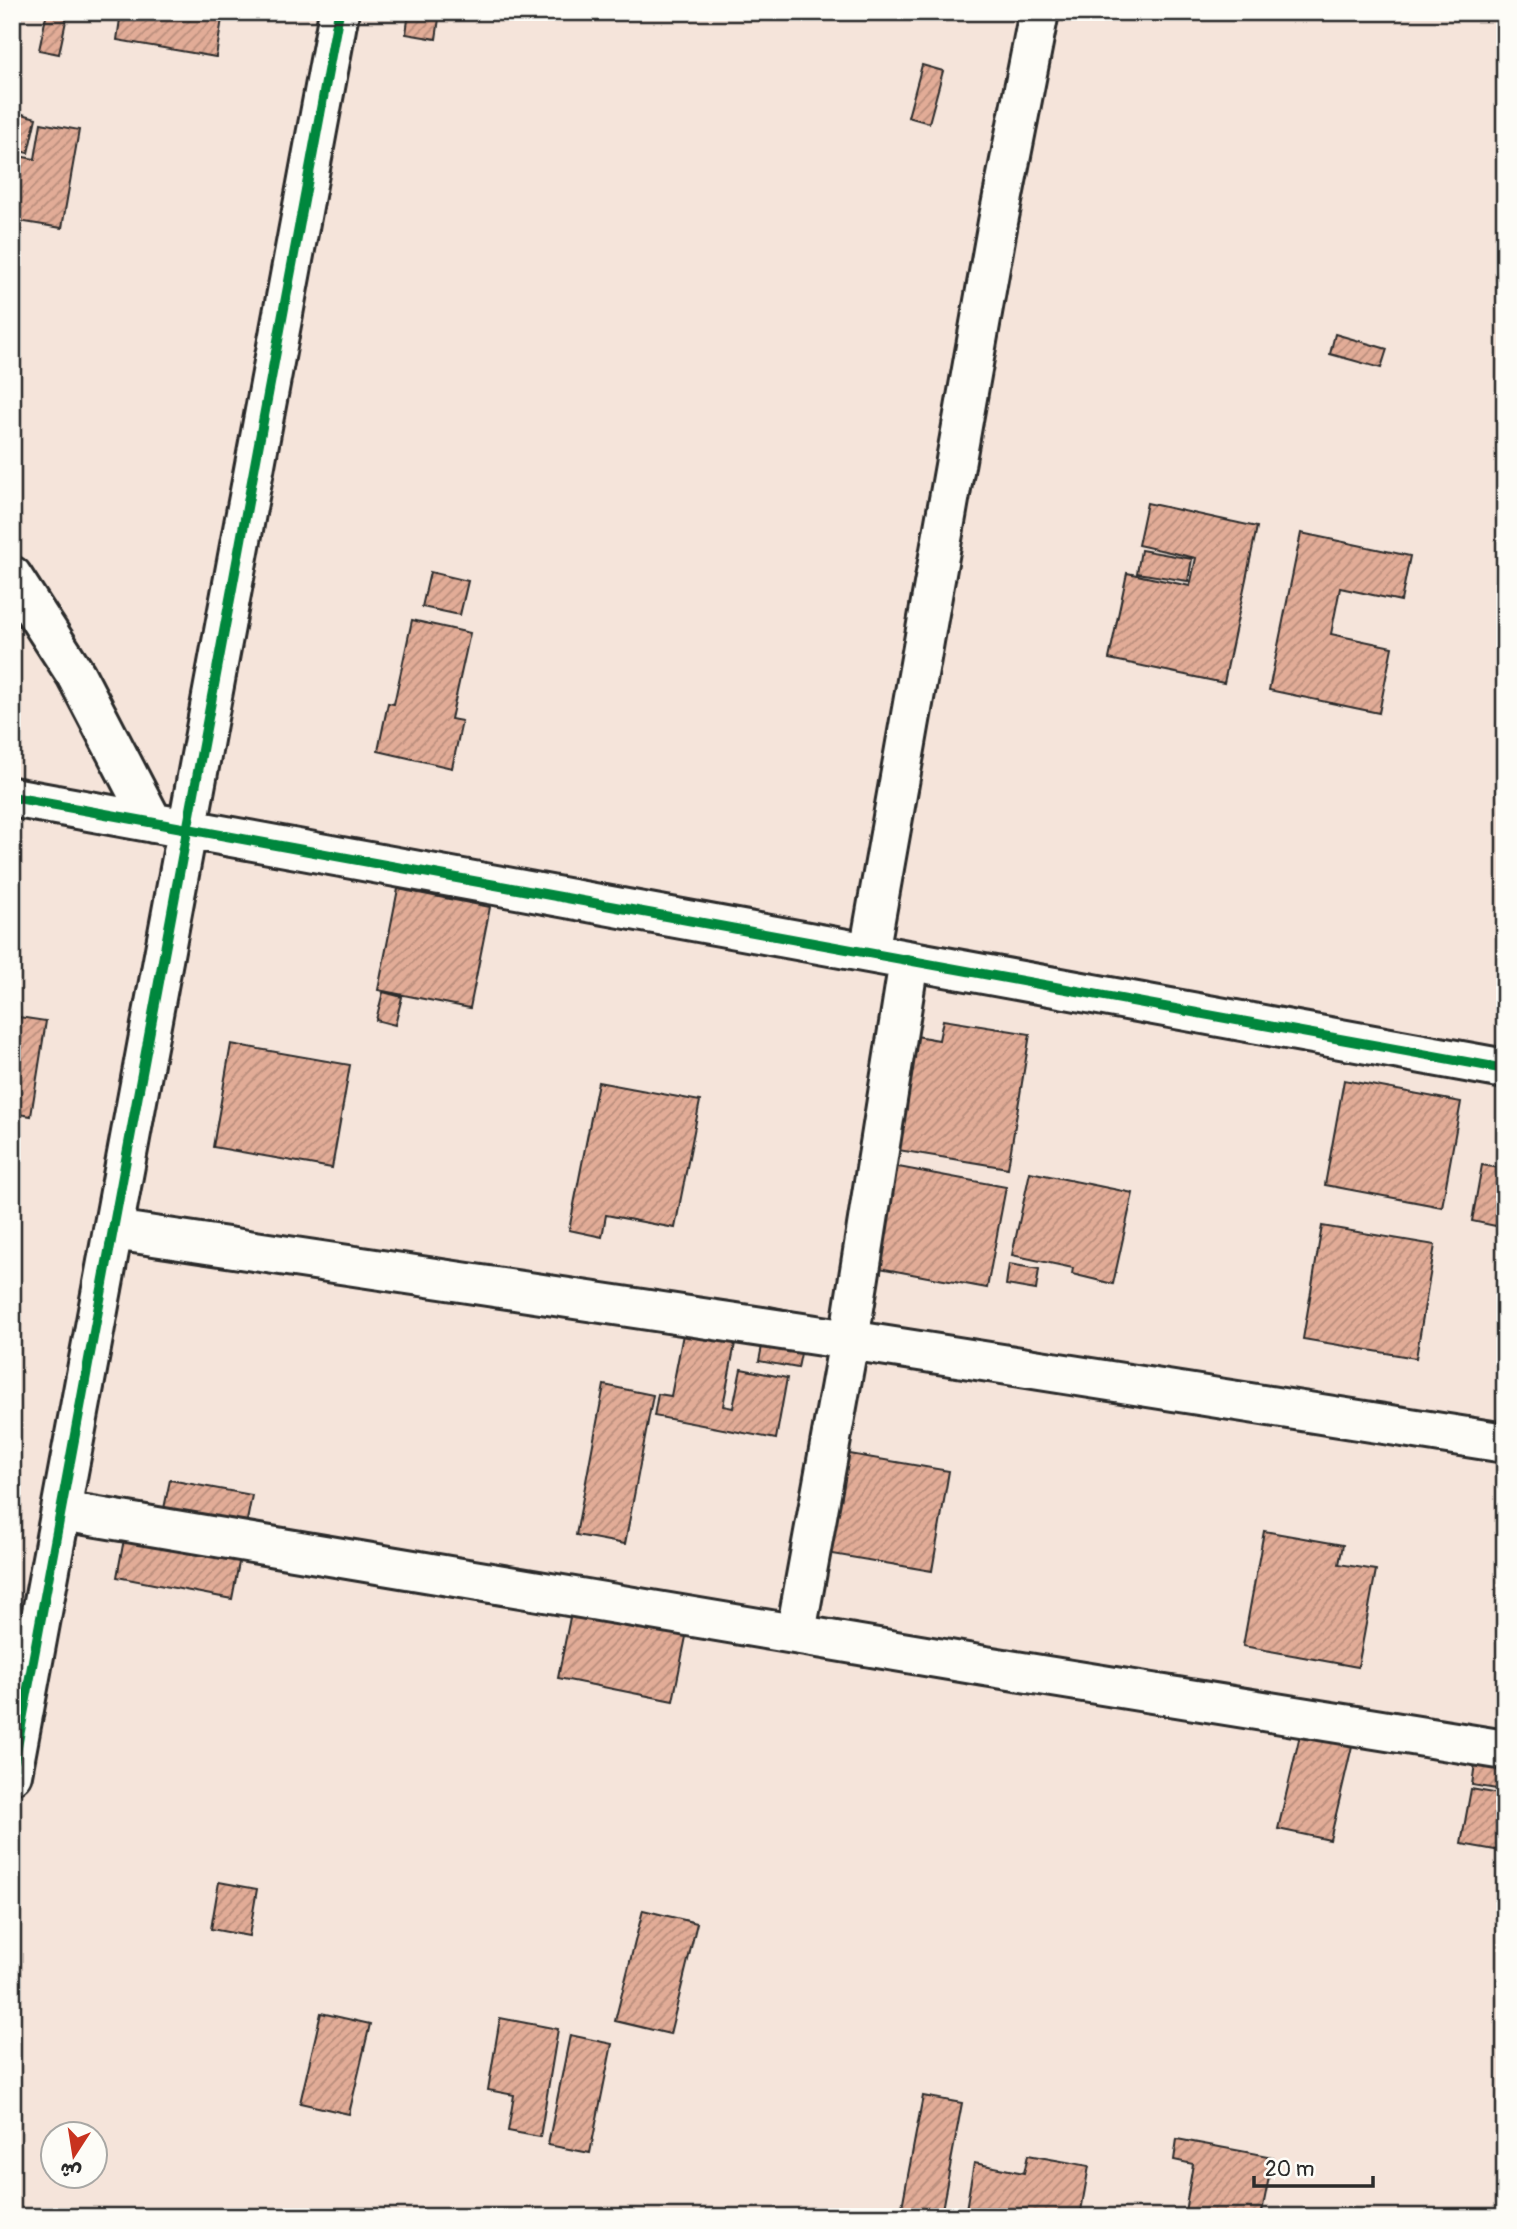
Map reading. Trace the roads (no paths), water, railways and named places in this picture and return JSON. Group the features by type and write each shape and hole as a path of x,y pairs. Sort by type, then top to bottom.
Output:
{"street":[{"path":"12,1774 114,1230 171,826 339,12"},
{"path":"869,953 998,222 1039,12"},
{"path":"12,576 171,826"},
{"path":"12,797 1505,1069"},
{"path":"796,1632 849,1340 909,961"},
{"path":"114,1230 849,1340 1505,1443"},
{"path":"62,1511 1505,1750"}]}
